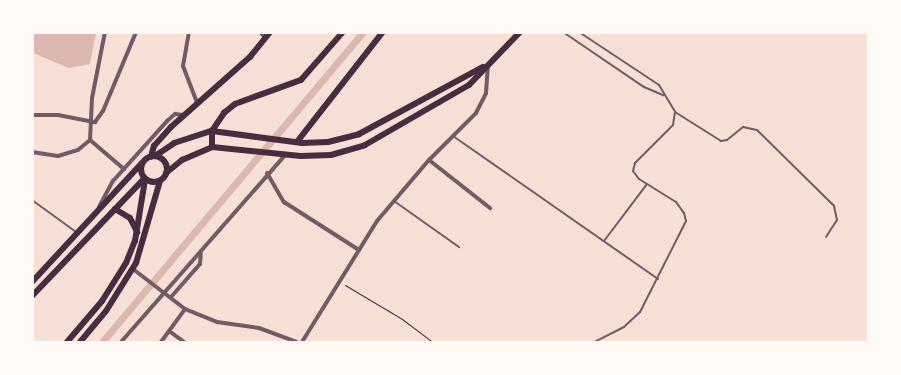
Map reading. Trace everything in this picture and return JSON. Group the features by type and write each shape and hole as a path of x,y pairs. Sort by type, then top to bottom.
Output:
{"highway":[{"path":"80,342 106,311 133,269 143,248 160,181 166,173 182,160 212,147 286,154 331,155 365,145 469,85 520,32"},
{"path":"32,282 142,163 174,143 212,131 297,142 328,142 359,134 487,65"},
{"path":"153,156 164,162 166,173"},
{"path":"67,342 115,282 137,233 144,179 140,170 142,163"},
{"path":"144,179 160,181"},
{"path":"32,296 144,179"},
{"path":"115,209 130,218 137,233"}],"main road":[{"path":"212,147 212,131 224,113 235,104 301,80 343,32"},
{"path":"297,142 383,32"},
{"path":"153,156 159,140 197,102 250,57 268,35"}],"street":[{"path":"105,32 90,122 90,140 124,169"},
{"path":"32,115 58,115 90,122 100,118 136,32"},
{"path":"182,32 188,34 182,66 197,102"},
{"path":"260,32 268,35"},
{"path":"302,342 358,250 394,201 429,160 484,102 487,65"},
{"path":"98,212 104,192 124,169 172,116 184,115"},
{"path":"32,152 58,156 78,150 90,140"},
{"path":"122,342 267,173 286,154"},
{"path":"429,160 490,208"},
{"path":"267,173 284,202 358,250"},
{"path":"171,297 200,264 201,251"},
{"path":"133,269 185,309 217,322 259,328 297,342"},
{"path":"161,342 185,309"},
{"path":"169,331 184,342"}],"lane":[{"path":"563,32 644,87 663,95"},
{"path":"579,32 659,85 663,95 675,112 721,141 727,140 743,127 757,130 834,206 837,220 826,237"},
{"path":"595,342 630,323 646,303 686,221 684,213 676,202 635,176 635,163 673,125 675,112"},
{"path":"453,136 658,279"},
{"path":"604,241 647,184"},
{"path":"32,200 77,233"},
{"path":"394,201 459,247"}],"path":[{"path":"339,280 402,319 432,342"}],"shaded area":[{"path":"32,33 96,33 90,64 69,68 33,53"}],"waterway":[{"path":"102,342 363,32"}]}
